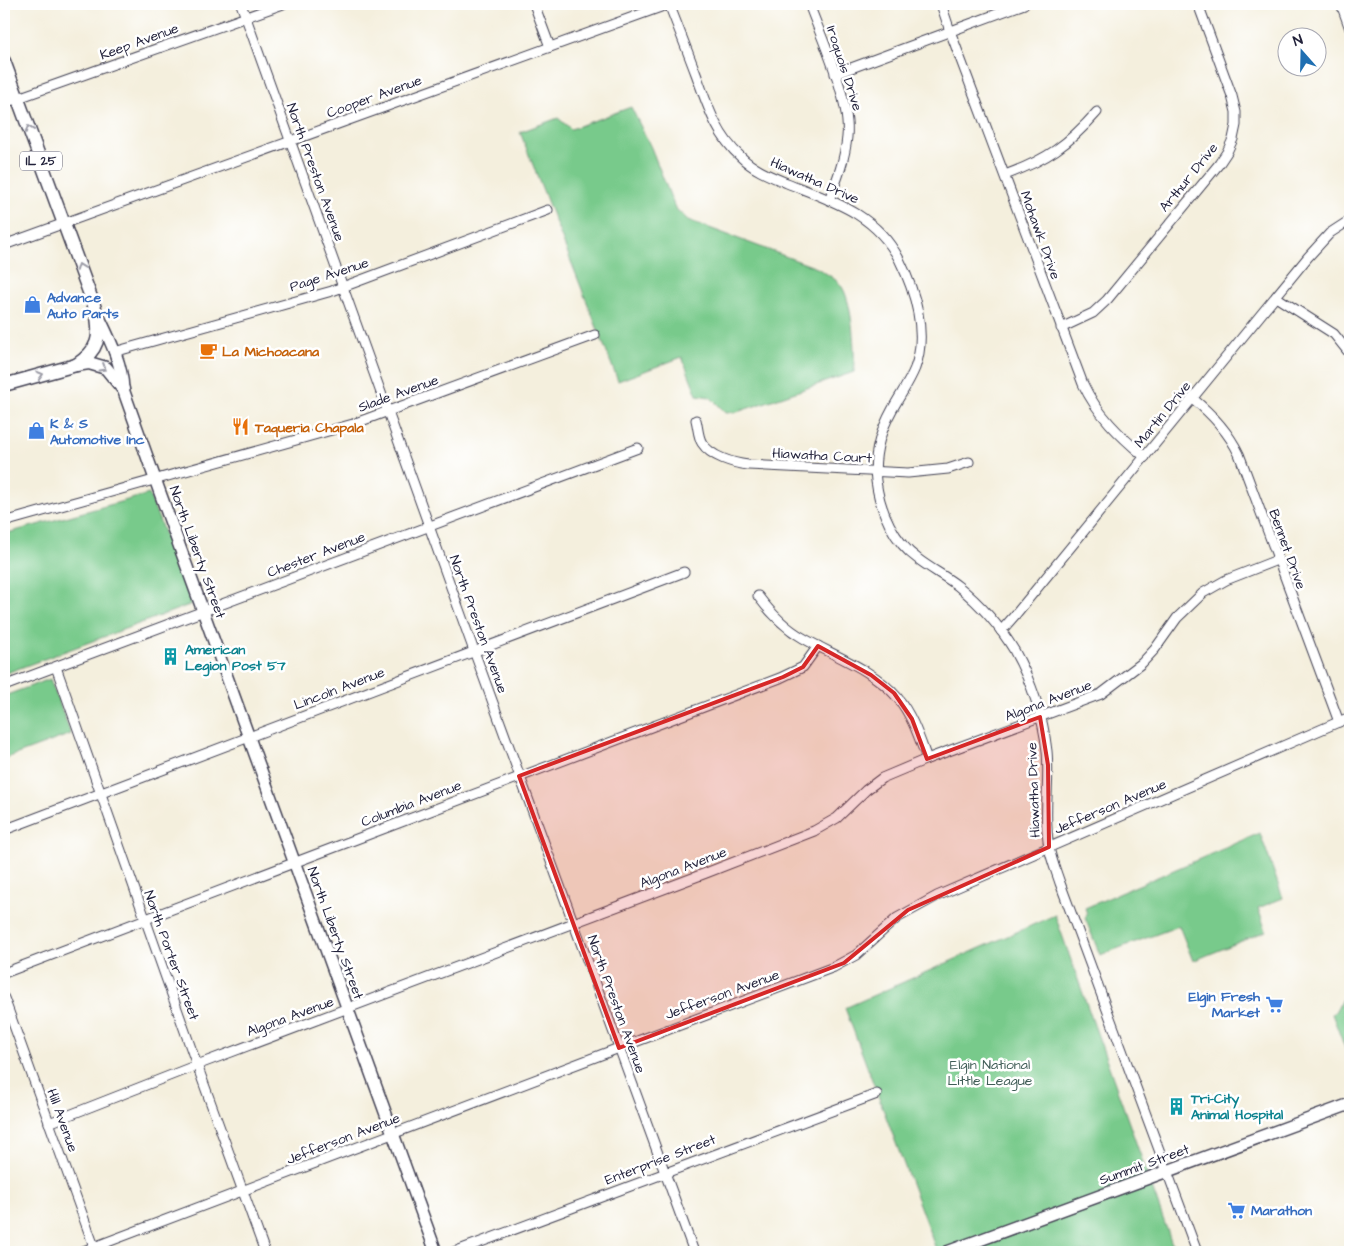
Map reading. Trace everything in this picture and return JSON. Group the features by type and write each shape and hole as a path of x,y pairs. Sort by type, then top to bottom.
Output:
{"main road":[{"name":"North Liberty Street","path":"4,60 96,311 108,334 123,377 123,389 155,479 436,1252"},
{"path":"76,365 90,353 98,340 96,311"},
{"path":"4,385 89,363 103,367 123,389"},
{"name":"Summit Street","path":"947,1252 1350,1104"}],"street":[{"name":"North Preston Avenue","path":"241,4 618,1048 694,1252"},
{"name":"Keep Avenue","path":"4,104 283,4"},
{"path":"534,4 550,47"},
{"name":"Cooper Avenue","path":"4,245 669,4"},
{"name":"Hiawatha Drive","path":"669,4 714,120 730,147 747,162 764,173 829,200 863,217 876,227 887,240 902,267 913,296 920,338 916,365 883,430 876,453 876,483 884,511 891,528 900,541 918,559 973,599 1001,631 1026,672 1035,698 1046,742 1049,847 1060,883 1196,1252"},
{"name":"Iroquois Drive","path":"809,4 835,74 846,111 847,136 842,163 829,200"},
{"name":"Mohawk Drive","path":"941,4 1082,381 1098,409 1119,434 1144,457"},
{"path":"835,74 1024,4"},
{"name":"Arthur Drive","path":"1061,328 1093,313 1107,300 1219,164 1231,146 1236,125 1234,104 1198,4"},
{"path":"1341,4 1350,29"},
{"path":"1005,175 1034,164 1053,154 1097,112"},
{"name":"Page Avenue","path":"114,352 343,288 548,210"},
{"name":"Martin Drive","path":"1001,631 1320,243 1330,233 1350,220"},
{"path":"1276,297 1334,334 1341,340 1350,354"},
{"name":"Slade Avenue","path":"4,522 353,424 595,336"},
{"name":"Bennet Drive","path":"1192,398 1218,422 1234,445 1338,722"},
{"name":"Hiawatha Court","path":"696,420 703,445 729,461 752,466 908,473 948,469 969,462"},
{"name":"Chester Avenue","path":"4,686 638,448"},
{"name":"Algona Avenue","path":"49,1123 197,1065 706,874 814,831 837,818 878,780 927,759 1095,697 1108,690 1144,661 1182,613 1204,593 1226,580 1277,560"},
{"name":"Lincoln Avenue","path":"4,830 684,572"},
{"path":"758,596 786,626 871,675 894,693 912,719 927,759"},
{"name":"Columbia Avenue","path":"4,973 144,918 783,677 803,667 818,646"},
{"name":"North Porter Street","path":"56,667 144,918 266,1252"},
{"name":"Jefferson Avenue","path":"81,1252 95,1250 243,1191 844,963 862,950 891,922 915,906 1350,717"},
{"name":"Hill Avenue","path":"4,998 95,1250"},
{"name":"Enterprise Street","path":"454,1252 876,1094"}],"highlighted area":[{"path":"818,646 871,675 894,693 912,719 927,759 1040,717 1048,765 1049,847 908,910 844,963 619,1048 519,776 783,677 803,667"}],"green space":[{"path":"631,107 650,145 675,208 688,220 817,268 840,284 846,295 851,316 854,341 854,372 737,412 726,413 710,397 697,395 682,357 618,381 520,132 558,118 571,129"},
{"path":"149,494 192,604 4,674 4,534"},
{"path":"50,679 71,734 4,759 4,696"},
{"path":"1260,833 1283,898 1258,908 1266,931 1193,961 1179,926 1100,955 1085,918 1087,914 1085,908"},
{"name":"Elgin National Little League","path":"1055,915 1175,1252 937,1252 845,1008"},
{"path":"1350,993 1350,1061 1332,1014 1342,999"}],"place":[{"name":"Advance Auto Parts","path":"33,305"},
{"name":"La Michoacana","path":"208,351"},
{"name":"Taqueria Chapala","path":"241,427"},
{"name":"K & S Automotive Inc","path":"36,431"},
{"name":"American Legion Post 57","path":"171,657"},
{"name":"Elgin Fresh Market","path":"1274,1004"},
{"name":"Tri-City Animal Hospital","path":"1177,1106"},
{"name":"Marathon","path":"1237,1210"}]}
